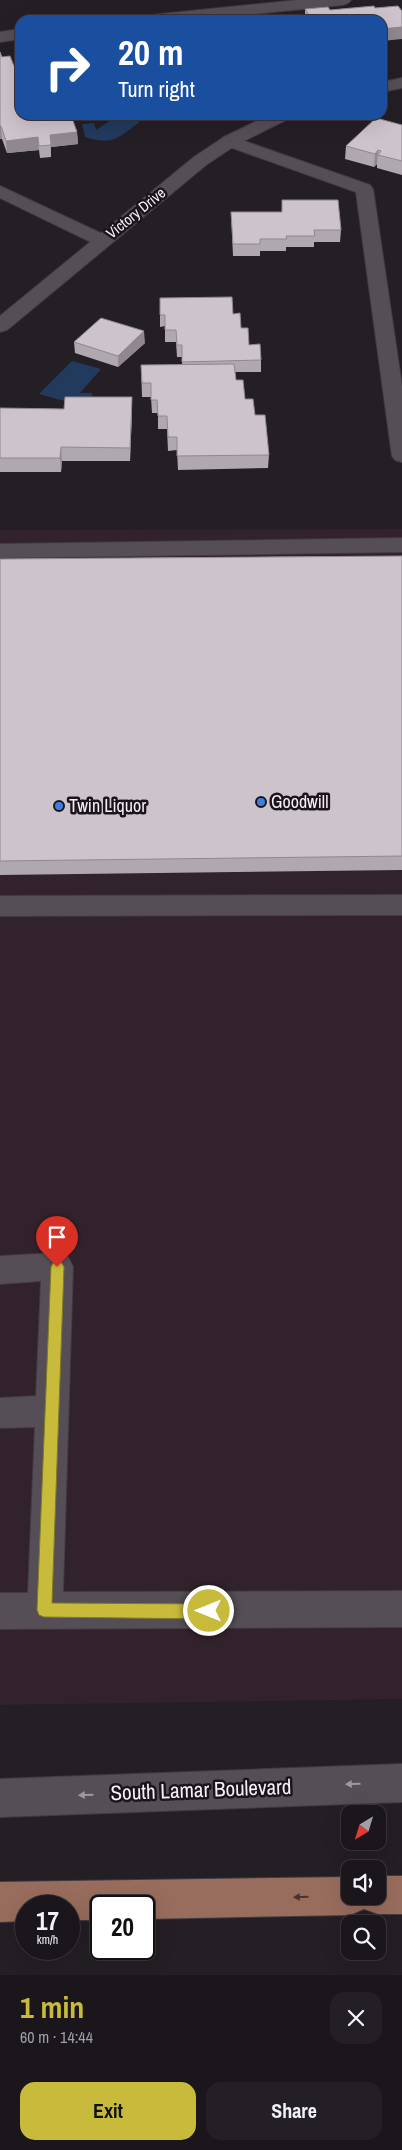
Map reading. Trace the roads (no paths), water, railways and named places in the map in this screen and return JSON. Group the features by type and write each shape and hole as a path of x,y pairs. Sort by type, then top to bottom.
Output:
{"main road":[{"path":"386,1895 402,1895"},
{"path":"0,1902 341,1896"}],"street":[{"path":"200,15 343,0"},
{"path":"0,36 15,34"},
{"path":"387,86 402,83"},
{"name":"Victory Drive","path":"0,326 200,161 230,141 272,120"},
{"path":"230,141 364,189 402,456"},
{"path":"0,191 103,241"},
{"path":"0,551 402,545"},
{"path":"0,906 402,905"},
{"path":"0,1270 57,1267 44,1610"},
{"path":"0,1412 52,1411"},
{"path":"0,1611 402,1609"},
{"name":"South Lamar Boulevard","path":"0,1798 402,1782"}],"water":[{"path":"111,120 134,120 140,122 115,139 103,141 85,137 82,124 94,123 96,130"},
{"path":"72,361 101,369 80,393 92,393 92,402 68,402 39,394"}],"place":[{"name":"Goodwill","path":"261,802"},
{"name":"Twin Liquor","path":"59,806"}]}
